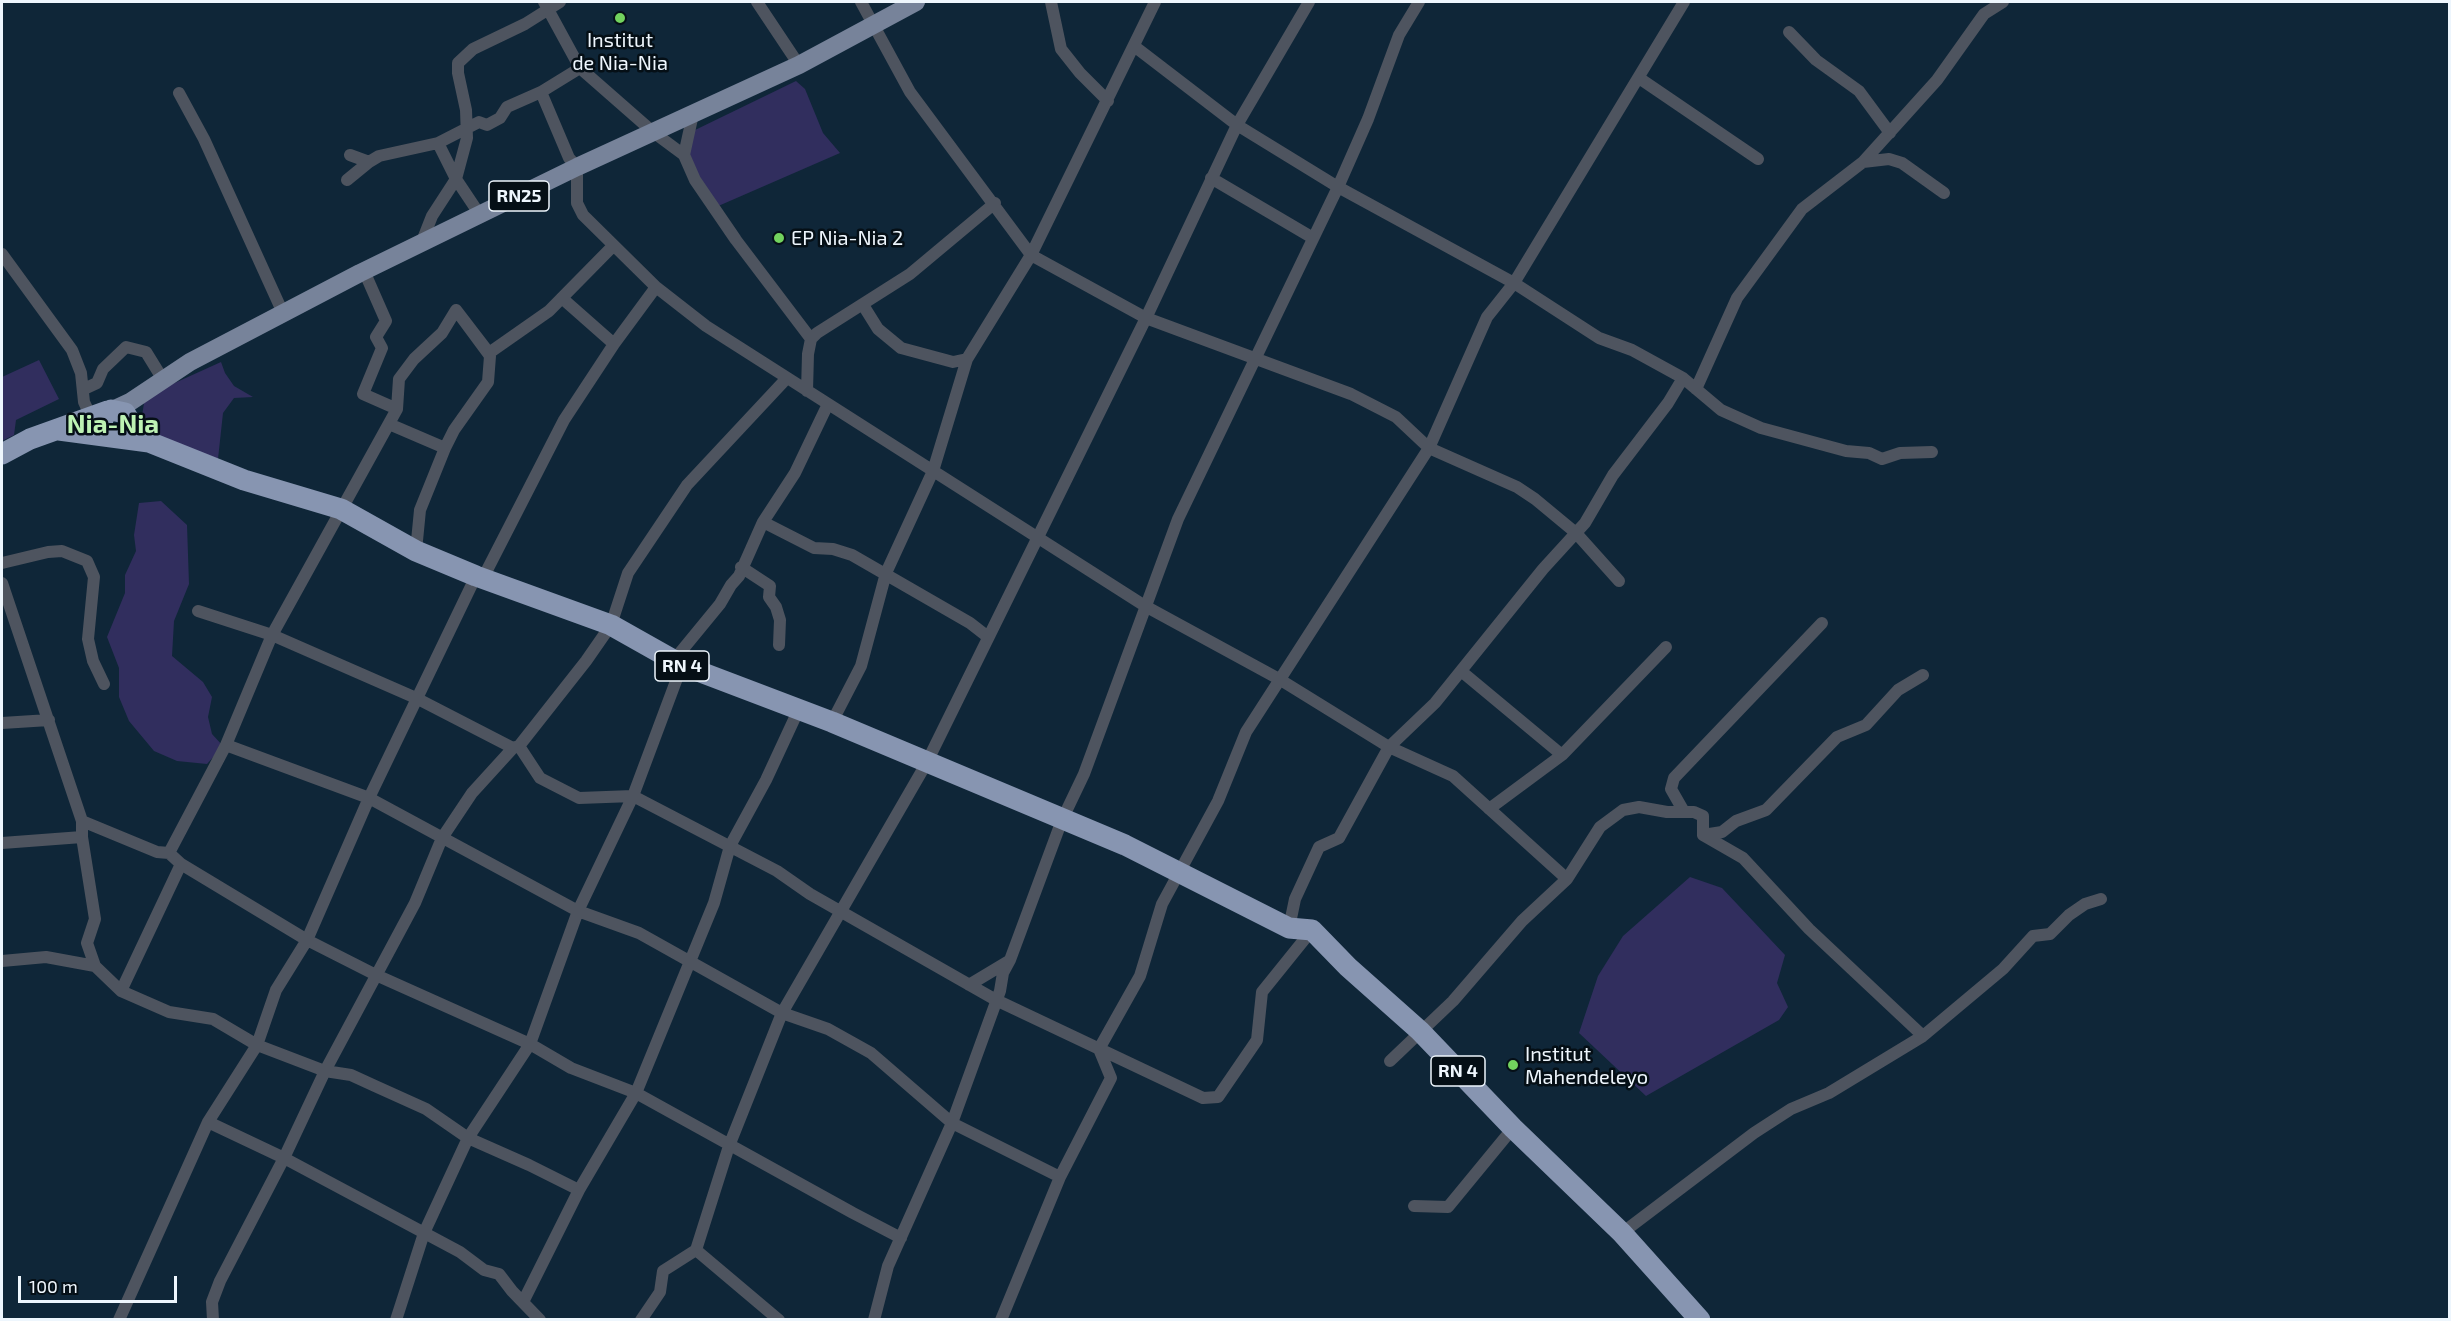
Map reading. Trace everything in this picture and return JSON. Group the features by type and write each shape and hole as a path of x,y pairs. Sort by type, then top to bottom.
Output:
{"highway":[{"name":"RN 4","path":"117,419 149,442 244,480 341,509 416,550 479,577 611,625 678,663 798,711 832,722 1062,820 1181,872 1289,928 1312,930 1348,968 1420,1031 1513,1128 1622,1233 1700,1320"},
{"path":"2,454 30,440 59,430 117,419"}],"main road":[{"name":"RN25","path":"117,419 162,378 283,313 578,167 799,65 916,2"}],"street":[{"path":"421,244 432,216 456,178 467,138 466,110 458,63 473,49 525,24 545,6 560,2"},
{"path":"757,2 799,65"},
{"path":"861,2 910,92 995,203 1031,255 1146,318 1255,356 1372,404 1396,417 1429,448 1517,487 1576,533 1619,581"},
{"path":"1051,2 1061,49 1080,73 1108,101"},
{"path":"832,722 861,666 886,573 933,471 967,359 1031,255 1155,2"},
{"path":"641,1320 660,1292 663,1270 696,1250 729,1146 782,1013 926,764 1146,318 1237,125 1309,2"},
{"path":"874,1320 888,1266 952,1123 1003,974 1062,820 1084,774 1178,519 1338,187 1368,119 1399,35 1419,2"},
{"path":"1099,1049 1140,976 1162,904 1218,801 1246,732 1429,448 1487,317 1514,283 1684,2"},
{"path":"1696,389 1737,298 1802,209 1863,162 1937,80 1984,14 2003,2"},
{"path":"545,6 580,68 652,132 684,155 695,180 723,222 811,339"},
{"path":"1789,32 1816,60 1859,91 1890,133"},
{"path":"1134,46 1237,125 1338,187 1514,283 1599,338 1632,350 1683,378 1720,410 1745,423 1846,451 1869,453 1882,459 1900,453 1932,452"},
{"path":"347,180 379,156 438,143 479,122 487,125 500,118 507,107 542,92 580,68"},
{"path":"1639,78 1758,159"},
{"path":"542,92 569,158 578,167 577,202 583,215 612,247 656,287 706,326 1145,606 1279,679 1389,747 1453,777 1567,879"},
{"path":"179,93 204,140 283,313"},
{"path":"684,155 693,114"},
{"path":"438,143 456,178 480,215"},
{"path":"350,155 369,162"},
{"path":"1863,162 1889,159 1902,163 1944,193"},
{"path":"1211,178 1313,238"},
{"path":"807,391 808,354 811,339 910,274 995,203"},
{"path":"456,310 489,353 563,299 612,247"},
{"path":"2,254 72,350 84,389 84,402 117,419"},
{"path":"364,271 386,321 376,337 381,348 363,394 397,409"},
{"path":"119,1320 208,1122 256,1045 276,990 307,940 416,698 564,420 614,344 656,287"},
{"path":"563,299 614,344"},
{"path":"863,305 878,329 901,348 953,362 967,359"},
{"path":"169,853 226,745 272,635 397,409 399,379 414,359 442,333 456,310"},
{"path":"416,550 420,510 445,448 454,430 488,382 490,356 456,310"},
{"path":"84,389 97,383 103,369 126,347 146,352 162,378"},
{"path":"213,1320 212,1302 220,1281 284,1158 325,1071 415,903 442,838 472,793 516,747 586,661 611,625 628,573 687,485 787,378"},
{"path":"1289,928 1295,899 1319,847 1339,838 1389,747 1436,703 1576,533 1613,475 1668,403 1683,378"},
{"path":"396,1320 424,1233 468,1138 530,1044 578,911 633,796 678,663 739,576 741,567 763,522 795,473 828,404"},
{"path":"389,424 445,448"},
{"path":"763,522 814,548 842,551 886,573 988,637"},
{"path":"2,563 62,551 87,561 94,577 88,639 93,661 104,684"},
{"path":"741,567 770,586 769,597 776,607 780,621 779,645"},
{"path":"2,583 7,615 49,720 82,820 81,837 94,902 95,919 87,943 95,966 121,991 169,1012 213,1019 256,1045 325,1071 351,1075 426,1109 468,1138 579,1190"},
{"path":"198,611 272,635 416,698 516,747 540,778 579,798 633,796 777,871 810,894 996,1000 1203,1098 1218,1097 1257,1040 1262,992 1312,930"},
{"path":"1683,810 1671,789 1674,778 1822,623"},
{"path":"1489,809 1562,755 1665,647"},
{"path":"1461,671 1562,755"},
{"path":"1703,835 1722,832 1736,821 1766,810 1837,737 1866,725 1898,690 1923,675"},
{"path":"523,1302 579,1190 636,1093 714,903 730,846 766,780 798,711"},
{"path":"2,723 49,720"},
{"path":"226,745 369,798 578,911 639,933 782,1013 828,1029 871,1053 952,1123 1060,1177"},
{"path":"1390,1060 1453,1001 1522,921 1567,879 1600,828 1623,810 1639,807 1667,812 1683,810 1703,816 1703,835"},
{"path":"82,820 158,852 169,853 181,864 307,940 376,975 530,1044 571,1068 636,1093 729,1146 901,1238"},
{"path":"1703,835 1743,858 1809,929 1923,1036"},
{"path":"2,843 81,837"},
{"path":"121,991 181,864"},
{"path":"1622,1233 1754,1133 1791,1109 1829,1093 1923,1036 2003,969 2033,936 2050,934 2069,915 2085,904 2101,899"},
{"path":"2,961 46,957 95,966"},
{"path":"969,985 1010,960"},
{"path":"1001,1320 1060,1177 1112,1078 1099,1049"},
{"path":"208,1122 284,1158 424,1233 484,1270 499,1274 540,1320"},
{"path":"1414,1206 1448,1207 1513,1128"},
{"path":"696,1250 779,1320"}],"shaded area":[{"path":"796,81 805,89 823,133 840,153 716,207 687,155 693,131"},
{"path":"39,360 59,399 16,420 14,435 2,441 2,377"},
{"path":"221,362 234,386 253,397 234,398 223,413 218,459 157,436 150,430 142,416 144,403 157,391"},
{"path":"161,501 187,525 189,584 174,621 172,656 203,682 212,697 208,717 212,734 223,746 207,764 177,761 154,751 129,721 119,697 119,668 107,637 125,593 125,575 136,551 134,535 139,503"},
{"path":"1690,877 1722,888 1785,955 1777,983 1788,1007 1779,1020 1646,1096 1579,1033 1598,976 1623,936"}],"place":[{"name":"Institut de Nia-Nia","path":"620,18"},
{"name":"EP Nia-Nia 2","path":"779,238"},
{"name":"Institut Mahendeleyo","path":"1513,1065"}],"district":[{"name":"Nia-Nia","path":"113,424"}]}
